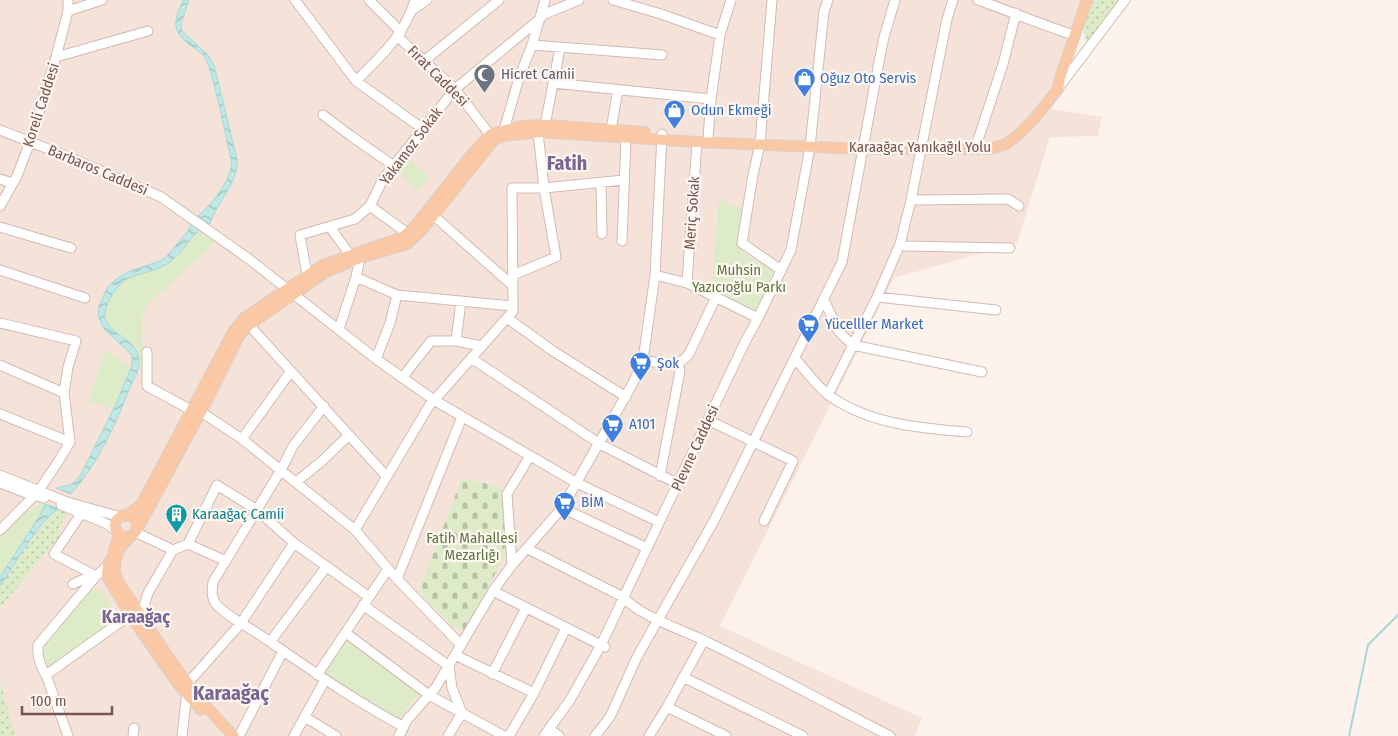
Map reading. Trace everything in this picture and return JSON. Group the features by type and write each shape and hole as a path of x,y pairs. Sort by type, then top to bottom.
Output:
{"main road":[{"path":"1058,89 1074,35 1087,0"},
{"name":"Karaağaç Yanıkağıl Yolu","path":"735,143 863,149 990,149 1006,144 1019,134 1035,118 1058,89"},
{"path":"541,129 626,138 708,138 735,143"},
{"path":"234,736 204,704 107,576 108,565 113,555 118,532 116,525 123,517 141,505 239,336 249,325 308,275 323,265 407,234 472,154 498,135 541,129 611,129 697,142 735,143"},
{"path":"227,736 178,684 136,616 115,574 119,548 134,532 196,411 233,332 244,318 326,272 360,258 407,244 421,231 498,135"},
{"path":"123,517 128,516 134,519 134,532"},
{"path":"118,532 125,537 134,532"}],"street":[{"name":"Koreli Caddesi","path":"0,206 17,176 30,142 56,56 68,11 68,0"},
{"path":"68,11 102,0"},
{"path":"295,0 356,81 423,129"},
{"name":"Fırat Caddesi","path":"369,0 424,61 455,89 498,135"},
{"path":"356,81 400,35 415,0"},
{"path":"412,10 427,0"},
{"path":"424,61 499,0"},
{"path":"498,135 532,46 545,0"},
{"name":"Yakamoz Sokak","path":"370,206 383,179 455,89 541,17 579,0"},
{"path":"613,0 661,14 720,35"},
{"path":"708,138 711,99 720,35 731,0"},
{"path":"772,0 760,144 742,243 781,270"},
{"name":"Plevne Caddesi","path":"546,732 570,700 603,646 623,597 791,250 810,147 824,11 828,0"},
{"path":"595,736 610,716 637,657 715,519 796,359 842,262 882,44 895,0"},
{"path":"828,395 877,297 900,244 911,200 947,19 953,0"},
{"path":"978,0 1074,35"},
{"name":"Karaağaç Yanıkağıl Yolu","path":"1058,89 1125,0"},
{"path":"976,149 1003,64 1016,14"},
{"path":"56,56 148,31"},
{"path":"532,46 662,55"},
{"path":"513,275 556,257 544,188 541,129 560,48"},
{"path":"553,83 711,99"},
{"path":"611,129 618,90"},
{"path":"323,115 394,166"},
{"name":"Barbaros Caddesi","path":"0,130 161,197 206,227 291,291 376,359 434,400 577,484 660,522"},
{"path":"399,736 407,720 429,695 448,666 493,591 512,565 562,508 626,397 643,360 655,276 662,137"},
{"path":"622,241 626,138"},
{"name":"Meriç Sokak","path":"687,283 697,142"},
{"path":"0,179 12,183"},
{"path":"355,530 429,406 513,311 512,188 544,188 624,180"},
{"path":"601,182 602,234"},
{"path":"911,200 1008,199 1019,206"},
{"path":"308,275 300,235 355,219 370,206 407,234"},
{"path":"433,215 513,286"},
{"path":"0,226 71,248"},
{"path":"330,227 350,254"},
{"path":"900,244 904,246 1010,248"},
{"path":"339,329 356,278 360,258"},
{"path":"0,270 85,298"},
{"path":"655,276 687,283 758,318"},
{"path":"356,278 398,295 513,306"},
{"path":"376,359 390,323 398,295"},
{"path":"643,360 678,364 684,360 689,354 716,297"},
{"path":"877,297 996,310"},
{"path":"824,300 839,332 853,346 982,372"},
{"path":"456,341 461,301"},
{"path":"507,318 553,351 626,397"},
{"path":"0,323 76,341 68,367 64,393 70,442 41,494 0,530"},
{"path":"249,325 387,477"},
{"path":"402,378 432,340 456,341 482,346"},
{"path":"147,352 147,386 196,411 242,439 355,530 461,645"},
{"path":"472,358 600,444 678,484"},
{"path":"796,359 828,395 858,413 915,428 967,432"},
{"path":"660,476 679,380 680,371 678,364"},
{"path":"0,365 64,393"},
{"path":"242,439 291,372"},
{"path":"324,406 293,446 281,470 213,582 212,594 216,603 241,623 321,678 404,727"},
{"path":"0,414 70,442"},
{"path":"294,736 305,717 321,678 368,597 395,573 462,417"},
{"path":"708,420 793,461 764,521"},
{"path":"296,482 322,462 349,435"},
{"path":"512,565 507,494 530,456"},
{"path":"0,475 66,504 123,517"},
{"path":"0,483 29,494 41,494"},
{"path":"46,675 136,616 173,550 188,544 217,486 257,510 294,543 368,597"},
{"path":"66,504 81,514 105,524 118,532"},
{"path":"562,508 647,548"},
{"path":"81,514 54,554 94,578"},
{"path":"134,532 173,550"},
{"path":"182,736 188,683 241,623 294,543"},
{"path":"188,544 226,561"},
{"path":"528,548 623,597 627,602 658,620 704,640 890,736"},
{"path":"68,736 46,675 41,669 37,652 38,645 94,578 108,565"},
{"path":"270,642 327,566"},
{"path":"73,584 86,578 94,578"},
{"path":"493,591 603,646"},
{"path":"363,606 448,666 452,688 462,713"},
{"path":"492,674 526,608"},
{"path":"509,736 534,693 566,628"},
{"path":"346,633 429,695 504,736"},
{"path":"652,735 704,640"},
{"path":"239,736 283,651"},
{"path":"455,655 534,693"},
{"path":"683,677 803,736"},
{"path":"666,707 726,736"},
{"path":"448,736 462,713"},
{"path":"305,717 336,736"},
{"path":"546,732 558,736"}],"shaded area":[{"path":"0,0 1084,0 1052,109 1102,117 1098,136 1050,137 1017,243 894,278 720,626 922,718 915,736 0,736"}],"green space":[{"path":"1093,0 1122,0 1087,44 1084,27 1086,16"},
{"path":"405,155 429,177 418,191 394,169"},
{"name":"Muhsin Yazıcıoğlu Parkı","path":"719,200 727,201 727,205 745,208 738,245 744,254 776,270 757,310 753,312 711,292"},
{"path":"201,229 215,239 206,251 146,306 142,318 143,371 138,369 139,360 133,347 115,333 106,321 105,312 107,304 116,289 123,282 130,277 163,266 172,260"},
{"path":"105,350 130,367 113,409 88,401"},
{"name":"Fatih Mahallesi Mezarlığı","path":"462,478 500,487 503,491 506,535 504,557 465,631 454,628 419,591"},
{"path":"41,502 45,504 40,515 0,577 0,538 24,514"},
{"path":"59,509 67,512 58,532 62,534 0,608 0,587 25,548 54,511"},
{"path":"91,589 100,589 121,620 50,669 44,668 40,654 42,648"},
{"path":"348,638 421,691 398,722 322,672 344,639"},
{"path":"0,680 15,736 0,736"}],"water":[{"path":"183,0 189,0 181,24 182,31 208,55 214,65 237,159 235,176 210,224 198,216 219,193 227,179 232,164 207,63 204,56 183,39 177,31 176,19"},
{"path":"192,222 201,229 170,262 127,279 113,293 105,314 107,322 111,328 137,351 139,359 138,370 112,430 90,470 71,494 56,488 70,485 79,478 115,406 132,365 132,355 104,329 98,316 99,306 107,288 127,272 160,261 166,257 187,232"},
{"path":"45,504 59,509 52,513 36,532 0,586 0,577 40,515"}],"waterway":[{"path":"1349,736 1368,645 1398,615"}],"place":[{"name":"Hicret Camii","path":"485,93"},
{"name":"Oğuz Oto Servis","path":"804,97"},
{"name":"Odun Ekmeği","path":"675,129"},
{"name":"Yücelller Market","path":"809,343"},
{"name":"Şok","path":"641,382"},
{"name":"A101","path":"613,443"},
{"name":"BİM","path":"565,521"},
{"name":"Karaağaç Camii","path":"176,533"}],"district":[{"name":"Fatih","path":"567,163"},
{"name":"Karaağaç","path":"136,617"},
{"name":"Karaağaç","path":"231,693"}]}
